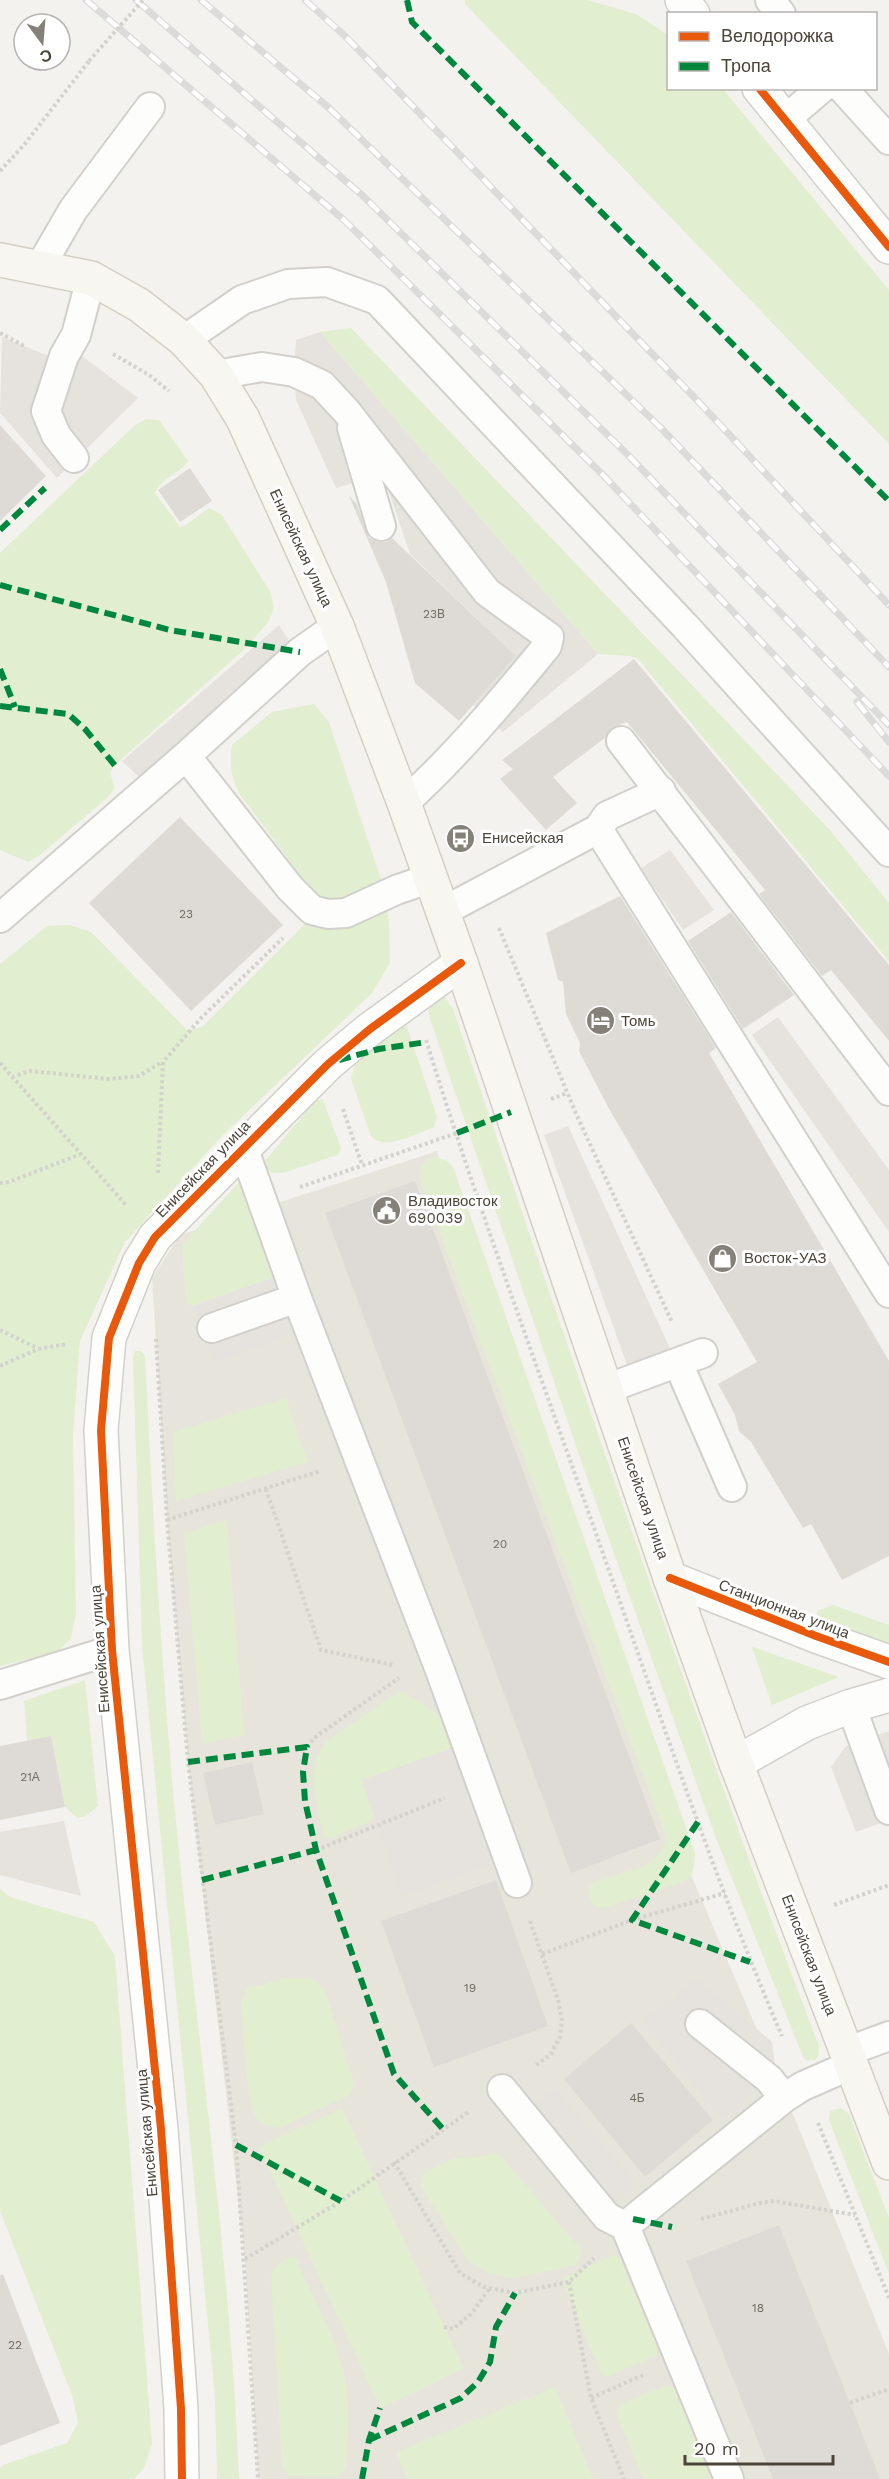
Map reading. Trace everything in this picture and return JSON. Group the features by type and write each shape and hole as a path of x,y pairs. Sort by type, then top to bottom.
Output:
{"main road":[{"name":"Енисейская улица","path":"0,260 92,278 139,305 184,340 216,375 243,419 337,626 404,803 461,963 670,1578 736,1763 889,2163"}],"street":[{"path":"681,0 691,12"},
{"path":"761,90 889,247"},
{"name":"Енисейская улица","path":"182,2479 181,2409 160,2128 112,1650 101,1431 109,1338 139,1263 155,1237 328,1064 414,996 461,963"},
{"name":"Станционная улица","path":"670,1578 816,1636 889,1662"},
{"path":"736,1763 807,1723 851,1706 889,1695"}],"lane":[{"path":"770,0 779,12"},
{"path":"786,119 820,90"},
{"path":"844,90 889,140"},
{"path":"40,267 73,210 150,106"},
{"path":"74,458 56,435 46,411 64,356 76,335 92,278"},
{"path":"184,340 242,300 288,284 327,282 377,300 685,626 889,852"},
{"path":"216,375 262,367 294,372 322,385 347,412 487,592 549,637 547,646 488,718 439,771 404,803"},
{"path":"347,412 381,526"},
{"path":"0,918 186,756 300,652 337,626"},
{"path":"621,741 889,1092"},
{"path":"186,756 290,888 312,910 328,914 346,913 396,890 430,878"},
{"path":"442,912 598,829 607,816 661,791"},
{"path":"598,829 889,1293"},
{"path":"243,1147 297,1298 441,1673 517,1883"},
{"path":"212,1328 297,1298"},
{"path":"606,1389 690,1358 732,1487"},
{"path":"0,1685 112,1650"},
{"path":"851,1706 889,1810"},
{"path":"700,2024 769,2079 794,2092"},
{"path":"625,2226 794,2092 889,2036"},
{"path":"502,2089 607,2217 625,2226 729,2479"}],"path":[{"path":"0,171 24,145 89,61 143,0"},
{"path":"0,333 36,351 64,356 90,351 111,354 149,375 175,395"},
{"path":"12,1077 30,1071 109,1079 139,1076 163,1062 201,1018 312,910"},
{"path":"414,996 457,1133 794,2092 855,2216 889,2298"},
{"path":"155,1237 163,1062"},
{"path":"0,1063 131,1211"},
{"path":"328,1064 362,1165"},
{"path":"577,1116 690,1358"},
{"path":"263,1200 457,1133"},
{"path":"0,1183 9,1182 81,1154"},
{"path":"0,1330 38,1349"},
{"path":"156,1336 167,1520 188,1762 236,2145 258,2479"},
{"path":"0,1366 38,1349 109,1338"},
{"path":"167,1520 358,1458"},
{"path":"266,1489 321,1650 441,1673"},
{"path":"307,1747 314,1738 411,1669"},
{"path":"316,1850 482,1784"},
{"path":"245,2259 341,2201 551,2054 560,2037 562,2020 558,2000 517,1883"},
{"path":"844,1901 889,1885"},
{"path":"542,1954 632,1920 724,1893"},
{"path":"394,2162 460,2273 484,2287 515,2293 569,2282 591,2398 624,2479"},
{"path":"694,2221 774,2201 855,2216"},
{"path":"444,2327 453,2329 471,2314 490,2288"},
{"path":"591,2398 679,2358"},
{"path":"850,2403 889,2389"}],"shaded area":[{"path":"320,332 598,654 503,732 473,705 516,656 410,554 383,474 336,488 296,400 294,372 296,340"},
{"path":"2,337 59,360 82,356 138,398 57,478 0,413"},
{"path":"279,625 293,647 140,778 122,761"},
{"path":"670,850 714,910 683,930 641,868"},
{"path":"778,1017 889,1170 889,1232 752,1035"},
{"path":"568,1126 673,1355 630,1373 544,1135"},
{"path":"437,1151 683,1856 798,2126 889,2354 889,2479 258,2479 245,2259 188,1762 167,1520 152,1278 180,1235"},
{"path":"278,1276 298,1332 213,1363 193,1306"},
{"path":"889,1731 889,1820 856,1832 831,1767 846,1746"},
{"path":"453,1748 494,1864 402,1896 362,1780"},
{"path":"64,1821 81,1896 0,1875 0,1832"},
{"path":"697,1978 772,2042 775,2065 769,2079 722,2120 643,2022"},
{"path":"555,2088 637,2184 598,2218 516,2121"}],"green space":[{"path":"465,0 587,0 636,14 667,34 667,90 724,90 889,290 889,444 465,4"},
{"path":"351,328 829,829 889,903 889,961 638,659 630,656 598,654 320,332"},
{"path":"146,419 159,420 188,461 161,484 155,493 180,527 209,508 222,515 271,593 274,608 269,621 249,645 113,767 110,773 115,788 107,798 40,855 28,862 0,850 0,553 134,426"},
{"path":"314,704 329,722 384,889 389,922 390,963 372,993 222,1136 125,1242 80,1341 73,1435 76,1613 71,1639 57,1652 0,1666 0,964 47,926 70,925 91,932 187,1030 202,1027 304,925 313,903 310,888 241,796 233,777 231,759 232,745 272,712"},
{"path":"444,996 453,1009 677,1659 819,2046 816,2060 807,2061 803,2057 716,1838 585,1472 429,1016 428,1001"},
{"path":"403,1023 407,1027 437,1117 434,1127 401,1140 384,1142 371,1136 351,1079 355,1065 393,1026"},
{"path":"316,1100 323,1100 341,1148 338,1155 282,1173 272,1173 266,1167 265,1161"},
{"path":"434,1156 447,1161 453,1167 695,1853 691,1877 678,1884 603,1908 594,1907 588,1895 590,1886 646,1864 662,1849 666,1837 419,1178 423,1164"},
{"path":"241,1180 278,1276 193,1306 186,1303 182,1247"},
{"path":"135,1351 141,1351 145,1356 172,1780 228,2304 239,2479 217,2479 215,2397 142,1644 133,1358"},
{"path":"286,1398 308,1462 176,1501 173,1432"},
{"path":"227,1520 244,1735 202,1744 184,1533"},
{"path":"833,1605 889,1625 889,1647 818,1620 817,1611"},
{"path":"753,1647 839,1677 772,1705"},
{"path":"85,1680 98,1806 86,1816 77,1818 65,1807 51,1736 27,1741 24,1701"},
{"path":"399,1691 406,1693 442,1717 453,1748 362,1780 374,1816 369,1822 330,1838 324,1836 314,1788 315,1763 319,1752 326,1742"},
{"path":"0,1889 10,1897 94,1922 115,1956 152,2444 144,2468 134,2479 0,2479 0,2468 3,2465 67,2443 78,2422 72,2395 0,2211"},
{"path":"289,1978 313,1979 324,1988 353,2079 352,2091 348,2096 279,2128 262,2124 254,2112 247,2082 241,2003 247,1988"},
{"path":"342,2108 464,2369 380,2408 259,2147"},
{"path":"841,2108 849,2114 889,2218 889,2274 829,2120 830,2111"},
{"path":"499,2154 583,2252 576,2265 515,2278 489,2274 469,2262 421,2187 423,2174 452,2159"},
{"path":"614,2255 620,2258 658,2349 657,2355 607,2377 601,2374 564,2285 565,2277"},
{"path":"295,2257 333,2340 346,2379 348,2418 346,2469 337,2477 290,2476 282,2468 271,2277 280,2263"},
{"path":"665,2386 675,2389 711,2479 643,2479 617,2415 619,2404"},
{"path":"555,2387 593,2479 407,2479 396,2452"}],"building":[{"path":"0,425 46,476 0,521"},
{"path":"190,468 212,501 180,522 158,490"},
{"path":"349,496 357,504 369,538 378,542 386,542 392,538 516,656 459,721 415,683 386,582"},
{"path":"634,659 889,965 889,1041 831,970 822,976 759,894 765,890 627,722 611,728 605,738 553,777 577,803 546,830 500,779 513,769 502,760"},
{"path":"180,817 283,925 191,1011 89,903"},
{"path":"620,896 716,1048 709,1053 889,1361 889,1556 842,1580 811,1524 803,1528 751,1442 739,1431 735,1415 718,1384 757,1362 608,1107 579,1051 580,1043 566,1014 563,982 558,980 546,933"},
{"path":"731,912 794,995 743,1029 688,941"},
{"path":"415,1181 660,1839 571,1873 325,1213"},
{"path":"51,1736 65,1807 0,1820 0,1746"},
{"path":"252,1762 264,1814 215,1825 203,1773"},
{"path":"496,1880 548,2026 434,2067 381,1921"},
{"path":"631,2023 713,2120 645,2177 564,2079"},
{"path":"779,2225 880,2479 773,2479 686,2261"},
{"path":"3,2274 60,2423 0,2446 0,2275"}],"railway":[{"path":"86,0 344,220 603,475 889,776"},
{"path":"136,0 363,196 627,454 889,725"},
{"path":"201,0 329,108 660,427 889,667"},
{"path":"305,0 345,36 694,397 889,605"},
{"path":"857,702 889,742"}],"marked path":[{"path":"407,0 412,22 889,501"},
{"path":"0,530 45,488"},
{"path":"0,585 170,630 300,652"},
{"path":"0,669 15,707"},
{"path":"0,706 68,714 85,729 117,768"},
{"path":"339,1060 379,1049 427,1042"},
{"path":"457,1133 511,1112"},
{"path":"188,1762 307,1747 303,1772 305,1801 316,1850 394,2074 443,2129"},
{"path":"698,1822 632,1920 750,1962"},
{"path":"202,1880 316,1850"},
{"path":"236,2145 341,2201"},
{"path":"633,2219 672,2227"},
{"path":"369,2440 461,2398 478,2382 490,2362 496,2327 515,2293"},
{"path":"362,2479 369,2440 380,2408"}],"cycle path":[{"path":"761,90 889,247"},
{"path":"182,2479 181,2409 161,2129 112,1650 101,1430 109,1338 139,1263 155,1237 328,1064 370,1029 461,963"},
{"path":"670,1578 816,1636 889,1662"}],"place":[{"name":"Енисейская","path":"461,838"},
{"name":"Томь","path":"600,1021"},
{"name":"Владивосток 690039","path":"387,1210"},
{"name":"Восток-УАЗ","path":"723,1258"}]}
